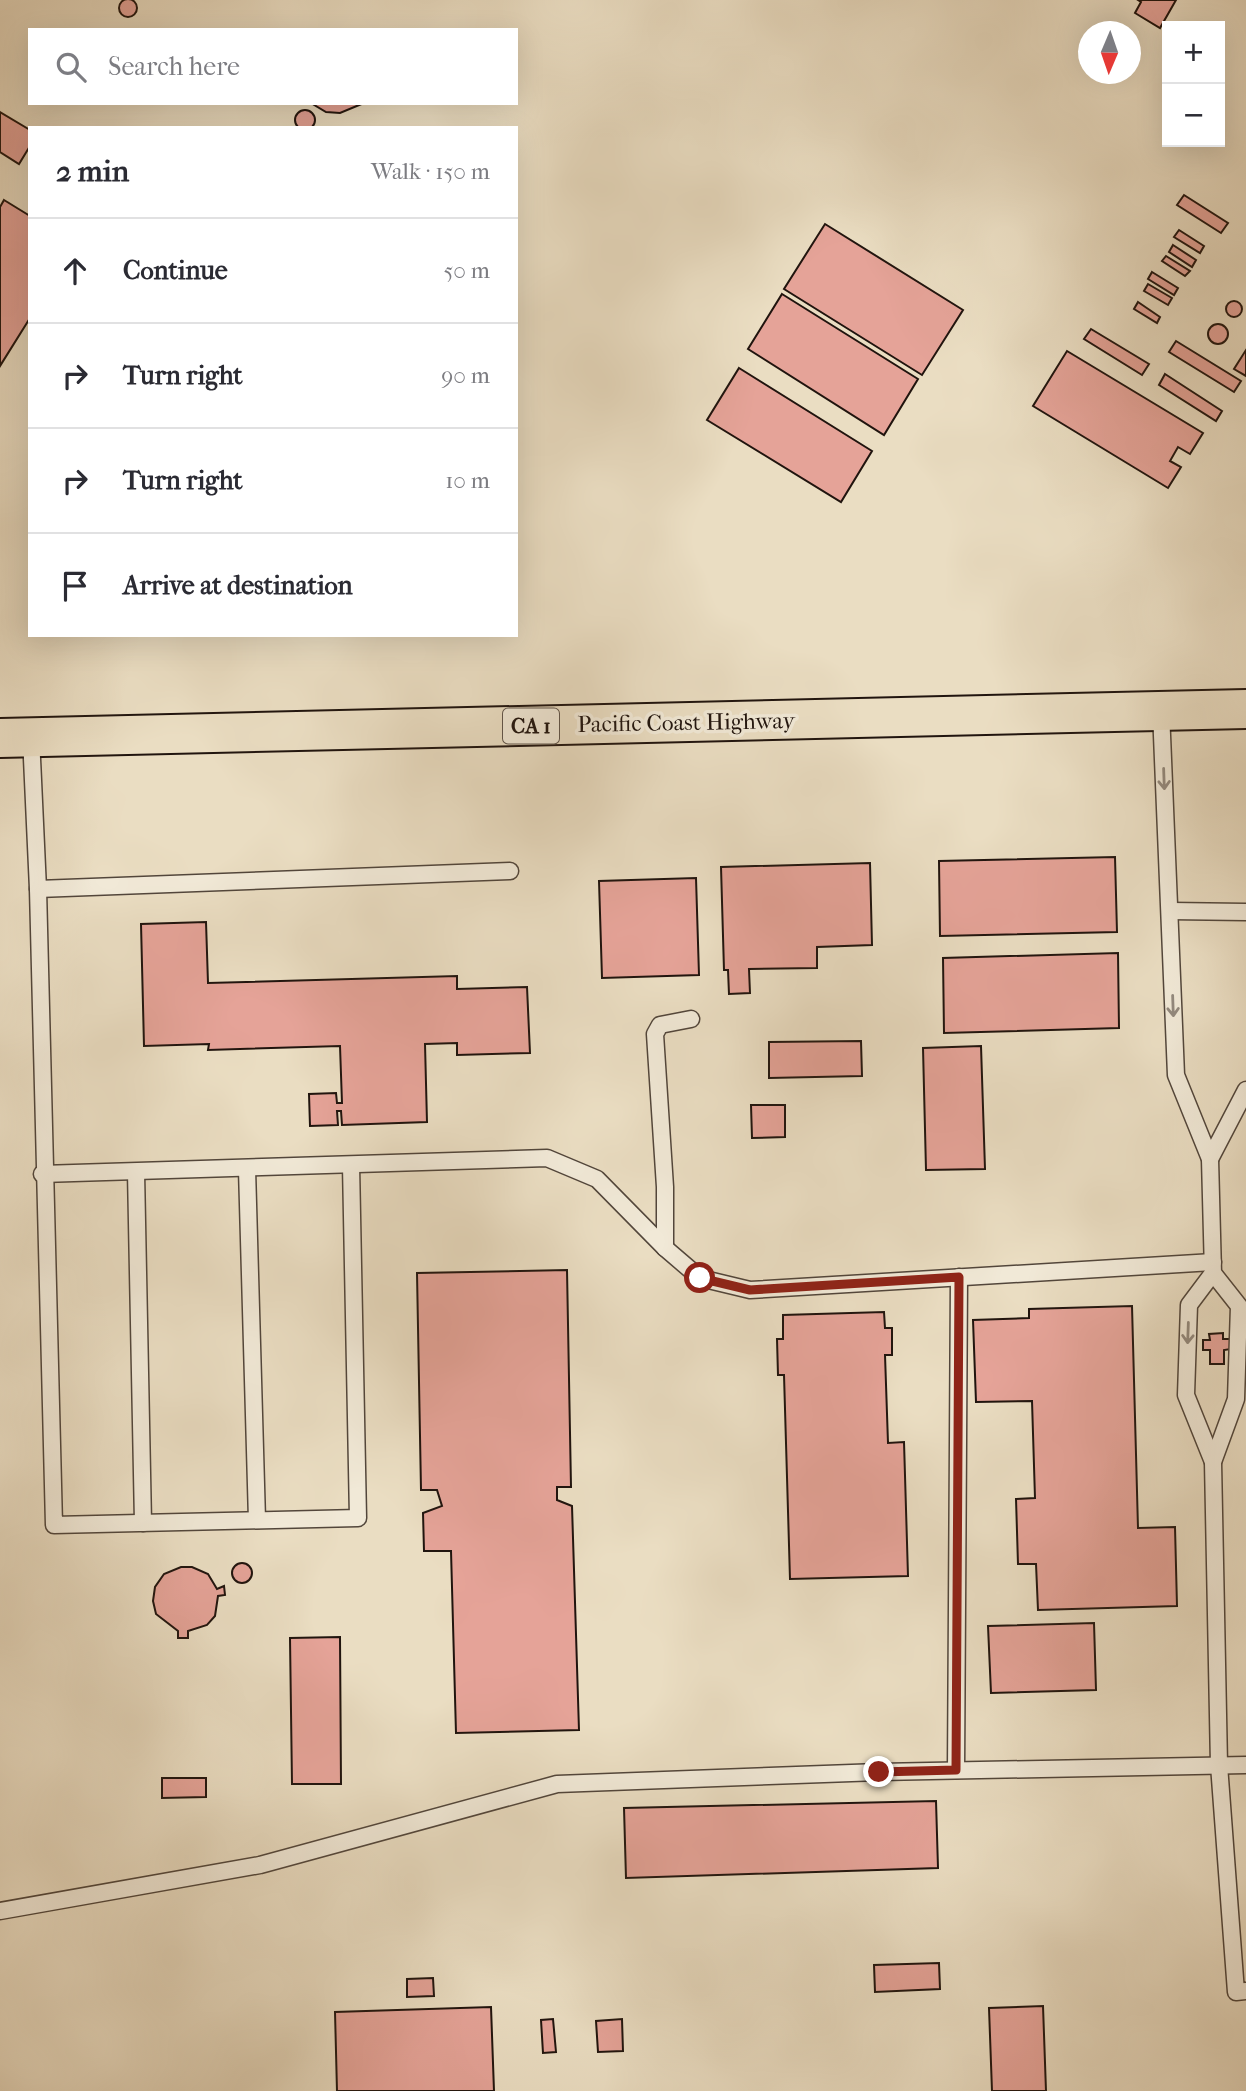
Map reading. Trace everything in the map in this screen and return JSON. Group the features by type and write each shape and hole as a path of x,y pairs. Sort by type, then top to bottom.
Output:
{"highway":[{"name":"Pacific Coast Highway","path":"15,738 1246,709"}],"lane":[{"path":"1161,711 1176,1075 1210,1158 1213,1267 1239,1306 1236,1399 1213,1462"},
{"path":"15,738 38,889 42,1174 54,1525 358,1518 351,1165"},
{"path":"38,889 510,871"},
{"path":"1170,911 1246,912"},
{"path":"665,1248 665,1187 655,1034 660,1025 691,1019"},
{"path":"1210,1158 1246,1090"},
{"path":"42,1174 547,1158 597,1180 665,1248 700,1278 750,1290 959,1277 1213,1267"},
{"path":"247,1169 257,1520"},
{"path":"136,1172 143,1523"},
{"path":"1213,1267 1189,1306 1186,1395 1213,1462 1219,1765 1236,1992 1246,1992"},
{"path":"956,1770 959,1277"},
{"path":"0,1911 260,1866 557,1784 956,1770 1246,1765"}],"building":[{"path":"128,-1 136,4 137,8 132,16 128,17 120,12 119,8 124,0"},
{"path":"1138,0 1176,0 1160,28 1135,13 1141,2"},
{"path":"314,105 359,105 340,113 326,112"},
{"path":"301,111 309,111 314,116 313,126 296,124 296,116"},
{"path":"0,112 28,129 28,149 19,164 0,152"},
{"path":"1184,195 1228,223 1221,233 1177,205"},
{"path":"4,200 28,215 28,321 0,366 0,207"},
{"path":"825,224 963,310 922,375 784,289"},
{"path":"1179,230 1204,246 1200,253 1174,237"},
{"path":"1173,245 1196,260 1192,267 1169,252"},
{"path":"1166,256 1190,271 1185,276 1162,261"},
{"path":"1152,272 1178,288 1174,295 1148,279"},
{"path":"1148,284 1172,298 1168,305 1144,291"},
{"path":"782,294 918,379 884,435 748,349"},
{"path":"1234,301 1240,303 1240,315 1234,317 1228,315 1226,309 1228,303"},
{"path":"1138,302 1160,317 1157,323 1134,309"},
{"path":"1218,324 1225,327 1228,334 1225,341 1218,344 1211,341 1208,334 1211,327"},
{"path":"1091,329 1149,364 1142,375 1084,339"},
{"path":"1176,341 1241,381 1234,392 1169,352"},
{"path":"1246,350 1246,376 1234,369"},
{"path":"1067,351 1203,433 1190,454 1178,447 1170,461 1181,467 1168,488 1033,406"},
{"path":"739,368 872,451 841,502 707,420"},
{"path":"1165,374 1222,411 1216,421 1159,385"},
{"path":"1115,857 1117,932 940,936 939,861"},
{"path":"870,863 872,945 817,947 817,968 749,969 750,993 729,994 728,970 724,970 721,867"},
{"path":"696,878 699,975 602,978 599,881"},
{"path":"206,922 208,983 457,976 457,989 527,987 530,1053 457,1055 457,1043 425,1044 427,1122 342,1125 341,1111 337,1111 338,1125 310,1126 309,1094 336,1093 337,1103 342,1103 340,1046 208,1050 209,1044 144,1046 141,924"},
{"path":"1118,953 1119,1028 944,1033 943,958"},
{"path":"861,1041 862,1076 769,1078 769,1042"},
{"path":"981,1046 985,1169 926,1170 923,1048"},
{"path":"751,1105 785,1105 785,1137 752,1138"},
{"path":"567,1270 571,1487 557,1487 557,1500 572,1506 579,1730 456,1733 451,1551 424,1551 423,1513 442,1506 437,1490 421,1490 417,1273"},
{"path":"1132,1306 1138,1528 1175,1527 1177,1606 1038,1610 1036,1564 1018,1564 1016,1499 1035,1498 1032,1401 976,1402 973,1320 1029,1318 1029,1309"},
{"path":"884,1312 885,1328 892,1328 892,1355 885,1355 888,1443 904,1442 908,1576 790,1579 784,1375 778,1375 777,1339 783,1339 783,1315"},
{"path":"1223,1333 1223,1339 1230,1339 1231,1349 1224,1350 1224,1364 1210,1364 1210,1350 1203,1350 1203,1340 1210,1340 1209,1334"},
{"path":"242,1563 249,1566 252,1573 249,1580 242,1583 235,1580 232,1573 235,1566"},
{"path":"181,1567 192,1567 208,1574 217,1589 224,1586 225,1595 218,1596 215,1616 207,1625 188,1631 188,1638 178,1638 178,1631 156,1614 153,1601 155,1587 164,1574"},
{"path":"1094,1623 1096,1690 991,1693 988,1626"},
{"path":"340,1637 341,1784 292,1784 290,1638"},
{"path":"162,1778 206,1778 206,1797 162,1798"},
{"path":"936,1801 938,1868 626,1878 624,1808"},
{"path":"939,1963 940,1989 875,1992 874,1965"},
{"path":"433,1978 434,1996 407,1997 407,1979"},
{"path":"1043,2006 1046,2091 992,2091 989,2008"},
{"path":"491,2007 494,2091 337,2091 335,2012"},
{"path":"553,2019 556,2052 543,2053 541,2020"},
{"path":"622,2019 623,2051 598,2052 596,2021"}],"route":[{"path":"700,1278 750,1290 959,1277 956,1770 879,1772"}]}
